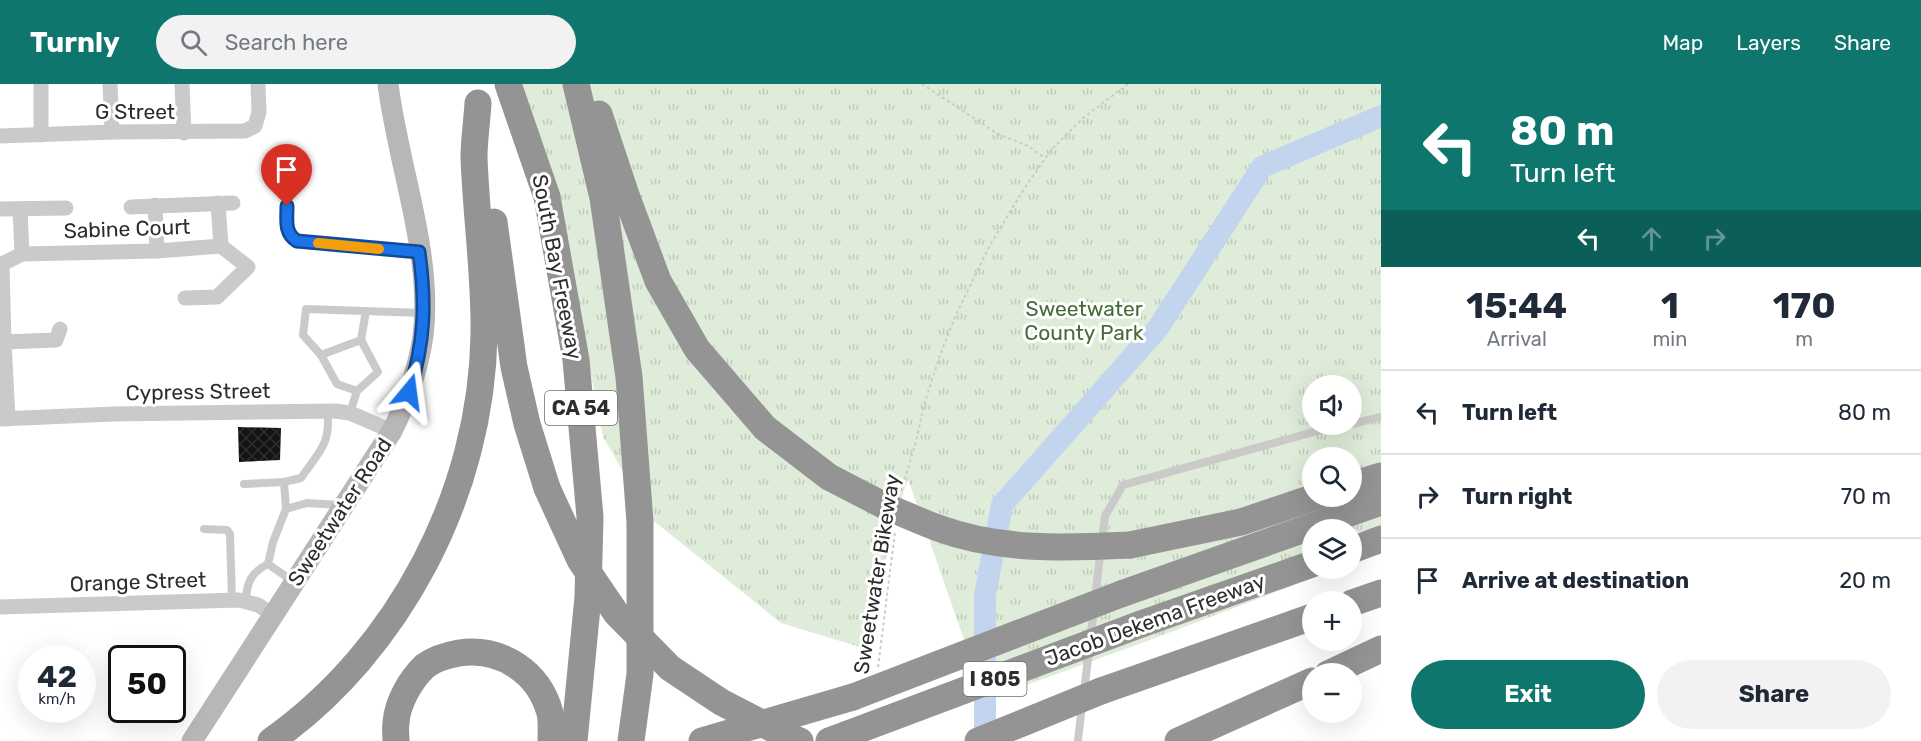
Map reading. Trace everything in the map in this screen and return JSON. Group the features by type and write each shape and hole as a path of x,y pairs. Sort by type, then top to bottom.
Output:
{"highway":[{"name":"South Bay Freeway","path":"508,84 547,197 576,360 591,517 588,597 574,741"},
{"name":"CA 54","path":"576,84 603,198 629,377 640,522 640,674 631,741"},
{"path":"589,84 658,281 697,349 765,428 829,477 894,511 940,529 988,541 1028,547 1130,545 1242,522 1302,501"},
{"path":"477,94 514,367 527,424 547,488 580,560 616,613 670,668 721,702 800,741"},
{"path":"271,741 318,704 372,645 393,617 416,582 435,544 466,460 482,379 484,333 474,155 477,94"},
{"path":"1362,482 1381,476"},
{"path":"702,741 853,697 1121,594 1381,502"},
{"path":"1362,546 1381,539"},
{"name":"Jacob Dekema Freeway","path":"838,737 1142,624 1302,568"},
{"path":"1362,600 1381,593"},
{"name":"I 805","path":"978,741 1101,691 1302,621"},
{"path":"1351,663 1381,649"},
{"path":"396,741 396,721 401,703 413,679 427,665 450,655 474,651 504,657 523,669 540,689 551,715 550,741"},
{"path":"1178,741 1302,685"},
{"path":"1027,741 1101,691"}],"main road":[{"name":"Sweetwater Road","path":"192,741 392,431 404,407 415,375 423,336 424,313 419,252 388,84"}],"street":[{"path":"40,84 41,135"},
{"path":"110,84 112,132"},
{"path":"182,84 184,133"},
{"name":"G Street","path":"0,136 245,131 255,126 259,112 258,84"},
{"path":"131,207 225,203 221,246"},
{"path":"155,205 157,251"},
{"path":"0,209 66,207"},
{"path":"20,209 22,254"},
{"name":"Sabine Court","path":"1,263 22,254 157,251 221,246 248,267 217,297 185,298"},
{"path":"1,263 4,419"},
{"path":"4,342 57,340 60,328"},
{"name":"Cypress Street","path":"4,419 114,414 327,411 350,413 392,431"},
{"name":"Orange Street","path":"0,607 239,601 258,605 273,615"}],"lane":[{"path":"287,206 287,231 290,237 297,241 419,252"},
{"path":"357,391 337,384 321,355 303,335 306,309 424,313"},
{"path":"350,413 357,391 378,372 361,340 366,311"},
{"path":"321,355 361,340"},
{"path":"244,484 284,482 301,478 328,438 327,411"},
{"path":"1362,421 1381,417"},
{"path":"1077,741 1105,516 1123,485 1303,435"},
{"path":"268,564 273,542 286,509 284,482"},
{"path":"286,509 307,503 344,506"},
{"path":"204,529 227,530 231,534 239,601"},
{"path":"268,564 295,582"},
{"path":"239,601 256,570 268,564"}],"path":[{"path":"922,84 998,134 1028,146 1045,158"},
{"name":"Sweetwater Bikeway","path":"877,670 894,511 916,442 924,405 955,317 990,245 1045,158 1083,118 1128,84"}],"green space":[{"name":"Sweetwater County Park","path":"505,84 1381,84 1381,550 1362,558 1362,519 1302,519 1302,579 1310,579 985,700 908,479 885,564 877,608 873,651 781,623 650,518 603,437 587,354"}],"building":[{"path":"238,427 281,428 280,460 239,462"}],"waterway":[{"path":"985,741 985,595 1002,505 1158,328 1262,167 1381,116"}],"slow traffic":[{"path":"318,243 379,249"}],"route":[{"path":"287,206 287,231 290,237 297,241 419,252 424,286 423,336 409,392"}]}
